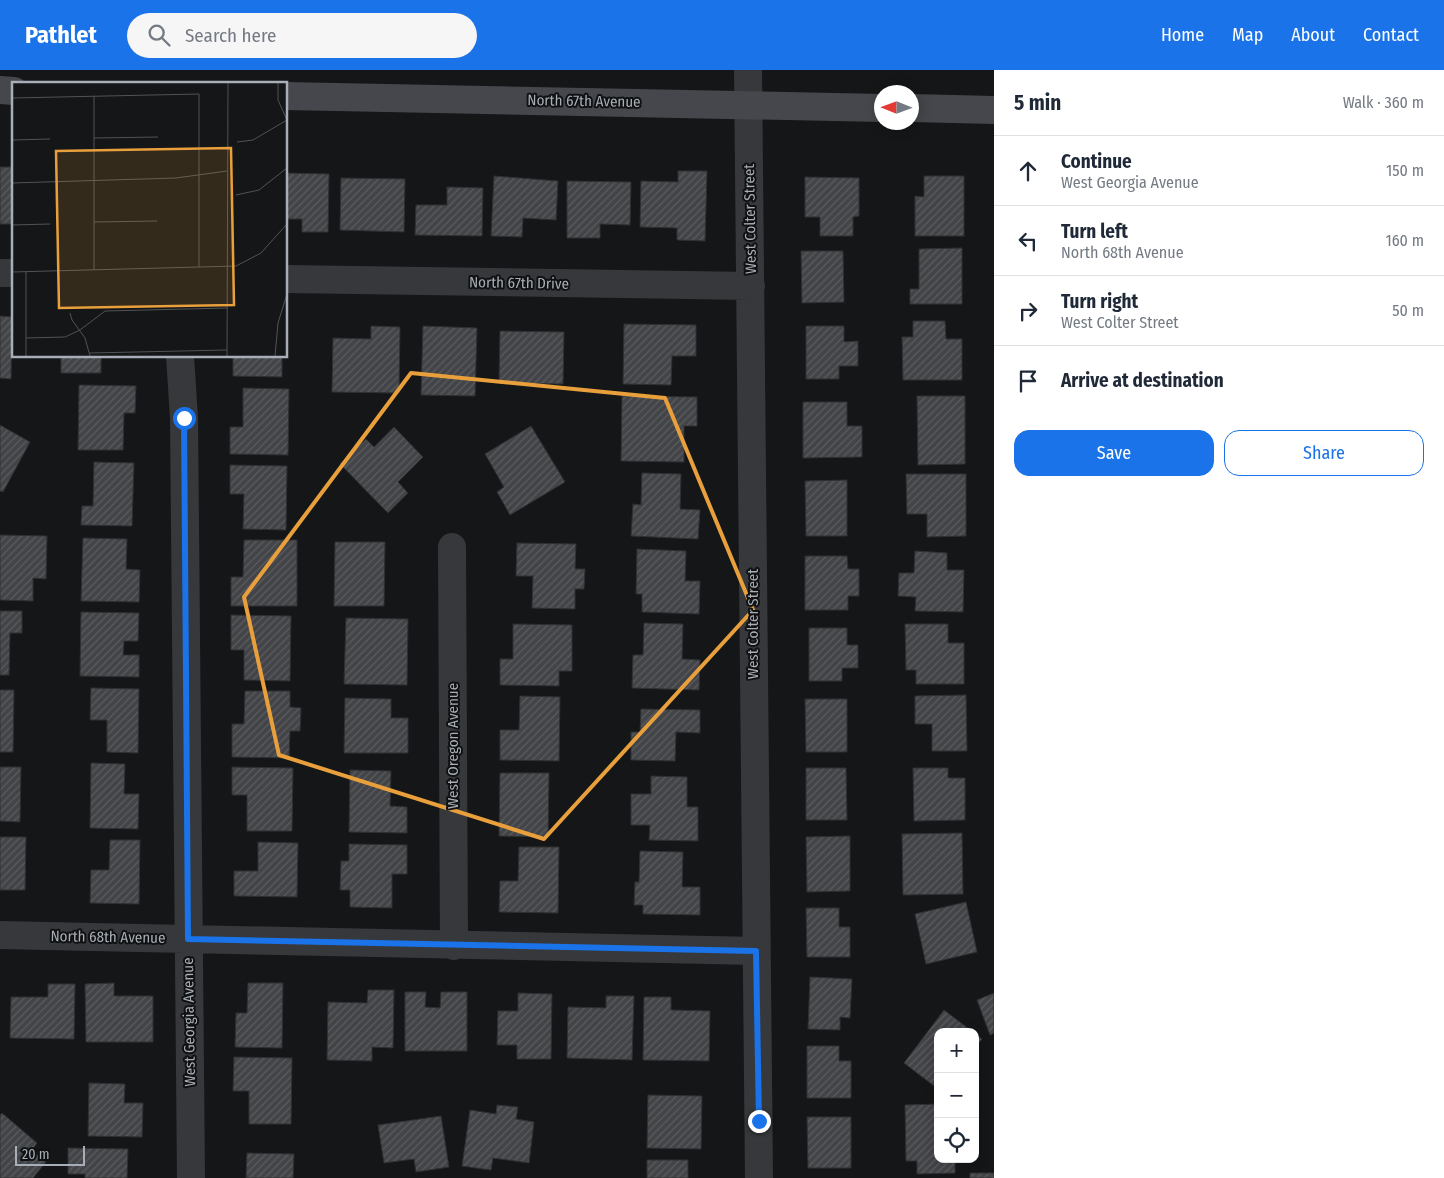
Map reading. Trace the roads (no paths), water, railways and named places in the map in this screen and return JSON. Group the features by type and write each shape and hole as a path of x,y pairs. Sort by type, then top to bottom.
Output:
{"main road":[{"name":"North 67th Avenue","path":"288,96 874,108"},
{"path":"919,108 994,110"}],"street":[{"name":"West Colter Street","path":"748,70 759,1178"},
{"name":"North 67th Drive","path":"288,279 751,286"},
{"name":"West Georgia Avenue","path":"180,358 184,418 191,1178"},
{"name":"West Oregon Avenue","path":"452,547 454,946"},
{"name":"North 68th Avenue","path":"0,935 756,951"}]}
